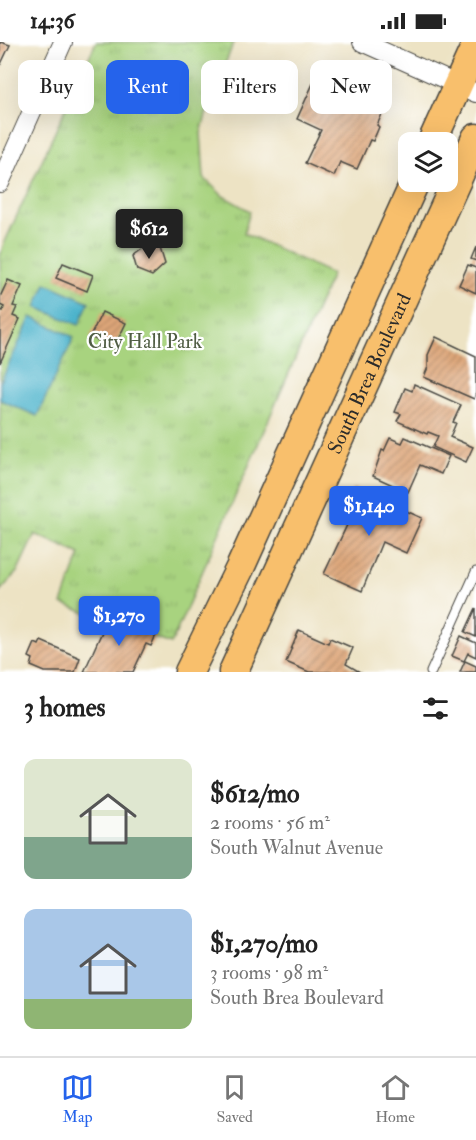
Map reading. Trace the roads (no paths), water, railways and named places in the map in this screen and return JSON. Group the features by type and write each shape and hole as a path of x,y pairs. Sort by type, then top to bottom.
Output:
{"main road":[{"path":"439,132 469,89 476,45"},
{"name":"South Brea Boulevard","path":"233,672 476,138"},
{"name":"South Brea Boulevard","path":"189,672 240,568 409,192"}],"street":[{"path":"0,183 63,42"},
{"path":"362,42 469,89"}],"lane":[{"path":"431,672 476,572"}],"water":[{"path":"46,283 89,302 79,325 36,307"},
{"path":"31,317 74,337 37,416 0,400 0,383"}],"park label":[{"name":"City Hall Park","path":"145,341"}]}
